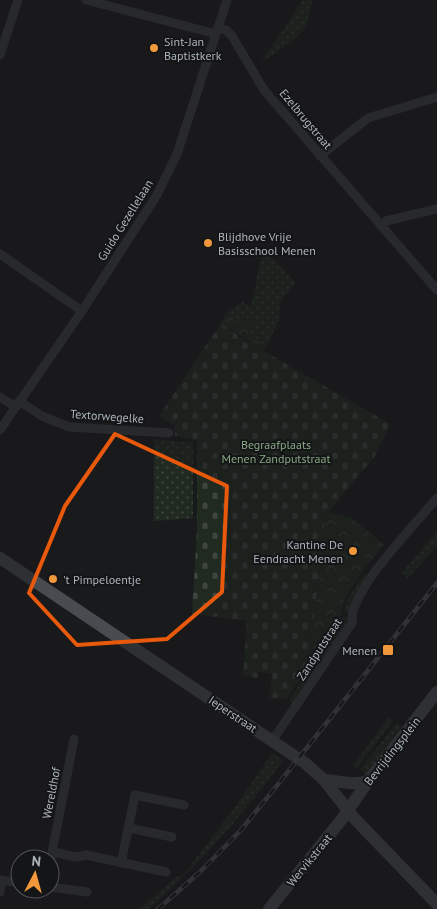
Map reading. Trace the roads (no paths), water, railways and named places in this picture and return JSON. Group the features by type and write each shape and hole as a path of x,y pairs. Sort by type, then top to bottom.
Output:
{"street":[{"path":"0,55 18,0"},
{"path":"86,0 217,31"},
{"name":"Guido Gezellelaan","path":"0,430 82,311 145,215 166,179 177,154 227,0"},
{"name":"Ezelbrugstraat","path":"217,31 226,30 232,36 264,90 437,290"},
{"path":"320,156 368,118 437,97"},
{"path":"380,225 386,221 437,209"},
{"path":"0,254 82,311"},
{"name":"Textorwegelke","path":"0,397 69,427 169,433"},
{"name":"Zandputstraat","path":"272,741 352,623 354,609 364,589 381,564 437,498"},
{"name":"Ieperstraat","path":"0,558 304,762 324,780 348,811 437,904"},
{"name":"Bevrijdingsplein","path":"348,811 368,781 437,692"},
{"name":"Wereldhof","path":"53,849 74,739"},
{"path":"324,780 351,784 368,781"},
{"path":"121,863 135,795 184,806"},
{"name":"Wervikstraat","path":"269,909 348,811"},
{"path":"129,828 172,837"},
{"path":"60,853 77,856 86,855 166,872"},
{"path":"0,892 1,880"},
{"path":"60,888 87,892"}],"railway":[{"path":"158,909 201,871 241,830 437,583"}],"place":[{"name":"Sint-Jan Baptistkerk","path":"154,48"},
{"name":"Blijdhove Vrije Basisschool Menen","path":"208,243"},
{"name":"Kantine De Eendracht Menen","path":"353,551"},
{"name":"'t Pimpeloentje","path":"53,579"},
{"name":"Menen","path":"388,650"}],"park label":[{"name":"Begraafplaats Menen Zandputstraat","path":"276,451"}]}
